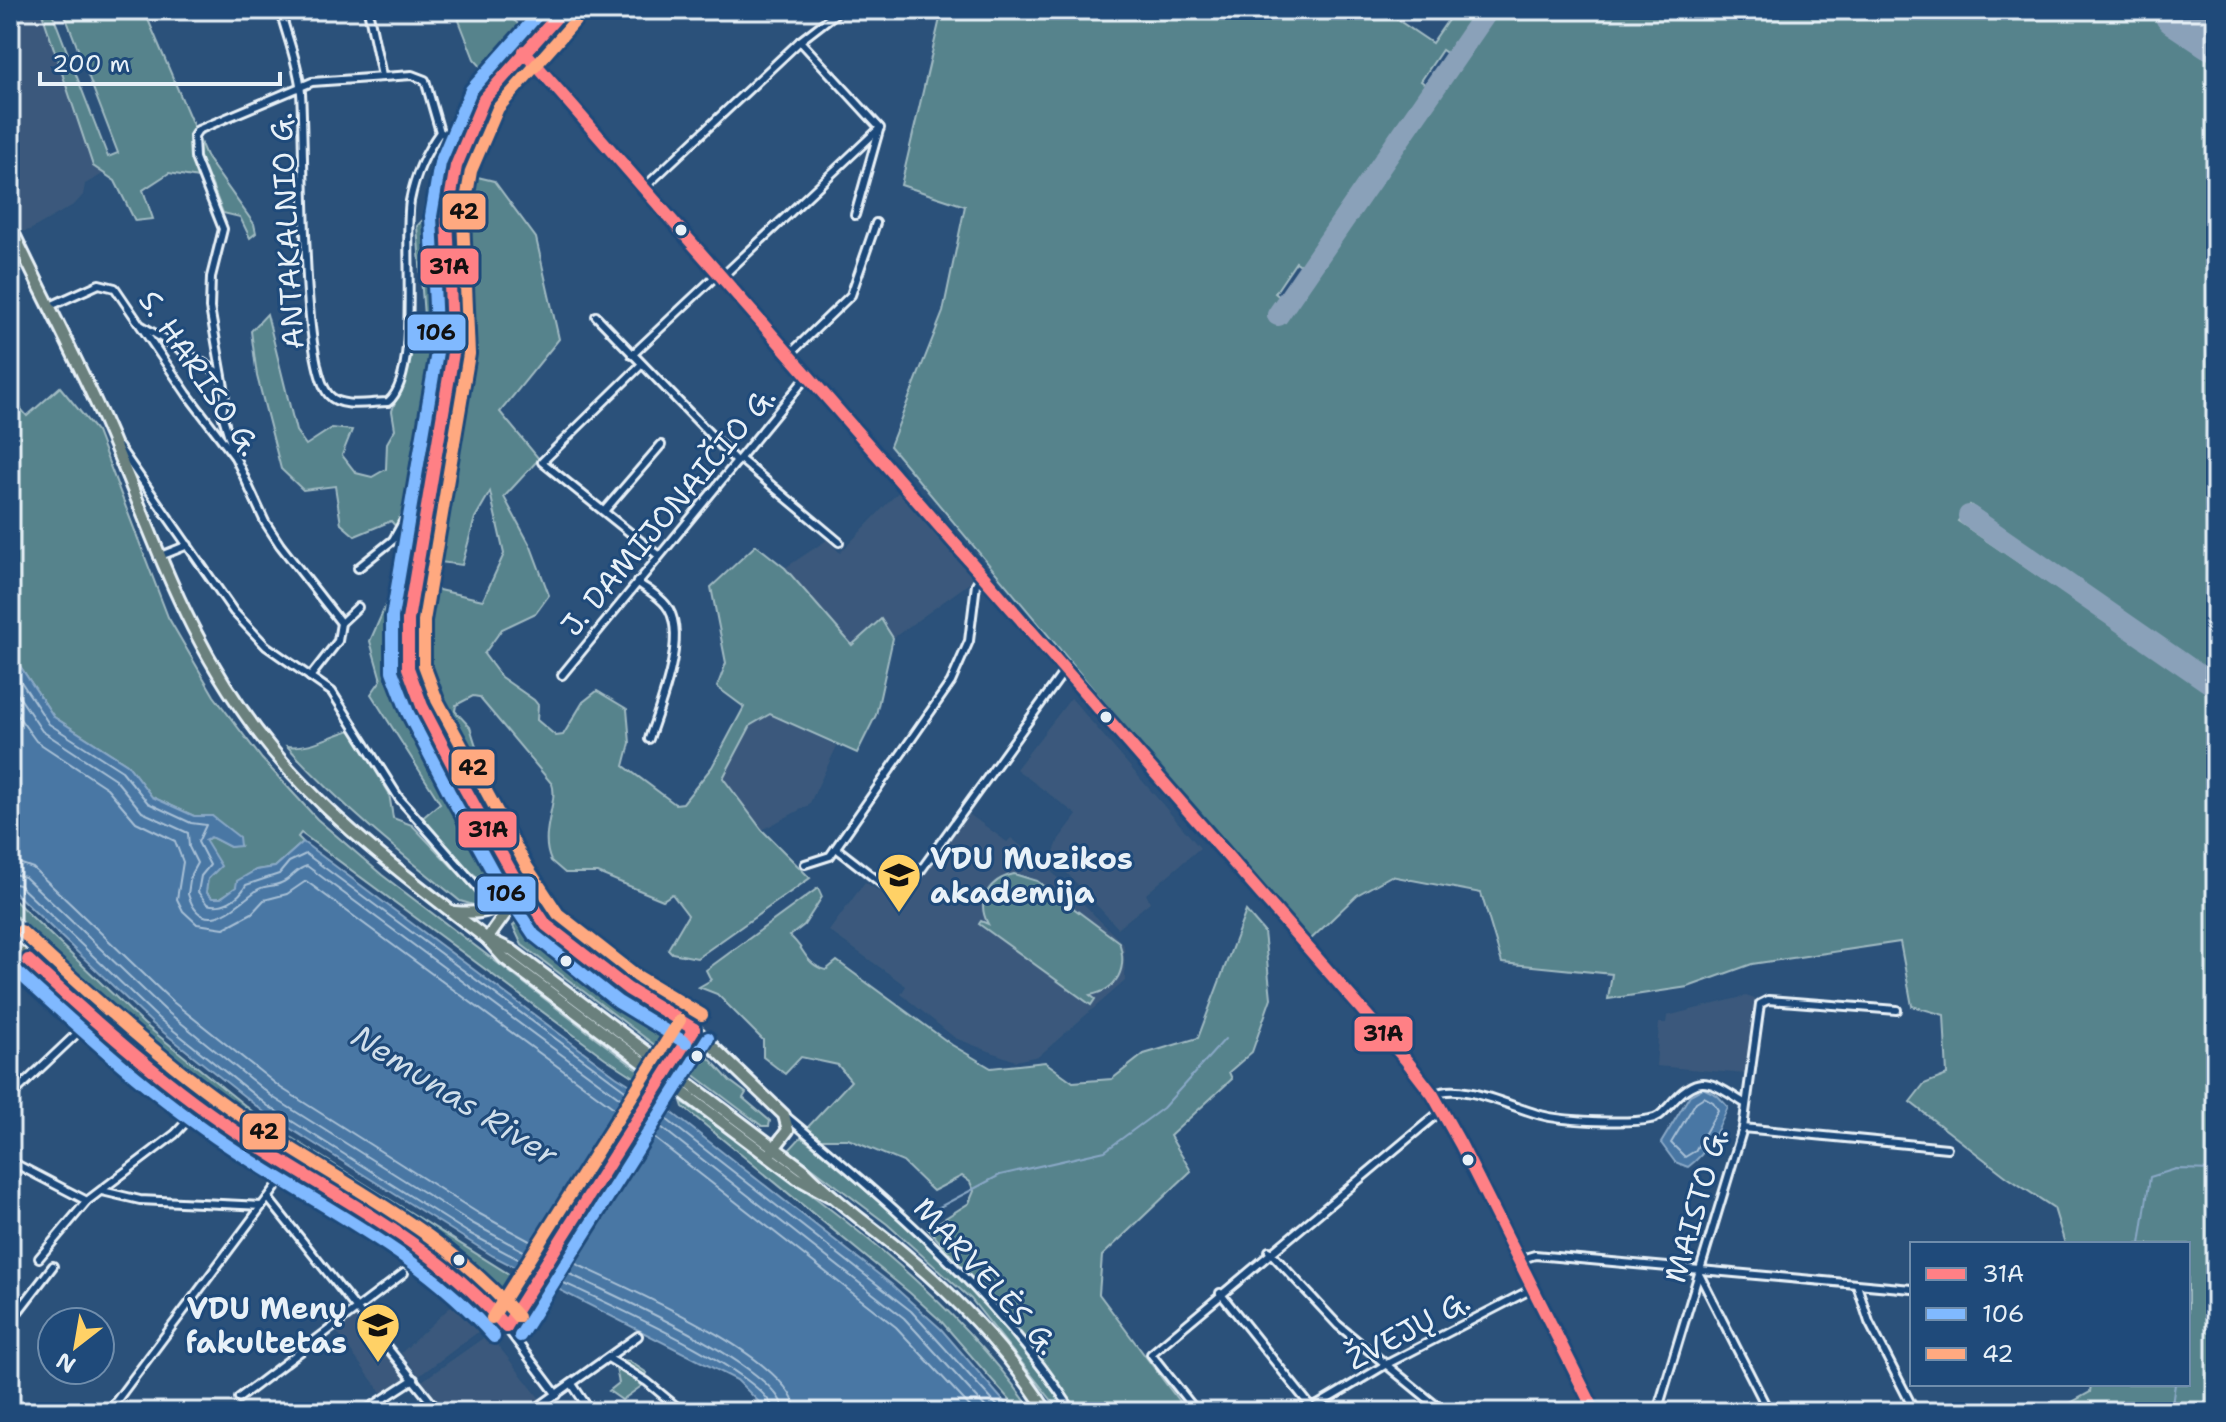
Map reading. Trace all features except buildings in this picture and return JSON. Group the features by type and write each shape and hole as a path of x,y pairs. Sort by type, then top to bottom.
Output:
{"main road":[{"path":"563,10 484,99 462,144 447,217 453,353 408,620 408,668 422,706 499,851 546,925 628,989 694,1029 784,1115 788,1130"},
{"path":"10,226 110,434 158,557 207,658 273,750 345,825 487,939 504,958 771,1152 907,1256 991,1339 1047,1412"},
{"path":"499,851 521,871 568,940"},
{"path":"499,851 508,884 505,914"},
{"path":"521,871 527,896"},
{"path":"452,911 487,912 501,903 508,884"},
{"path":"487,939 505,914 527,896"},
{"path":"487,939 511,950 755,1133 771,1152"},
{"path":"10,943 91,1020 200,1107 456,1273 492,1308 506,1327 694,1029"},
{"path":"10,977 28,960"},
{"path":"755,1133 772,1135 788,1130"},
{"path":"771,1152 788,1130"}],"street":[{"name":"ANTAKALNIO G.","path":"280,10 301,89 311,337 320,378 333,399 388,402 397,390 406,352 410,204 417,174 440,132"},
{"path":"368,10 382,76"},
{"path":"645,187 800,41 840,10"},
{"path":"800,41 880,128"},
{"path":"524,51 722,274 1433,1095 1595,1412"},
{"path":"235,457 222,414 225,393 209,290 223,229 195,158 194,136 202,126 301,89 312,82 412,75 425,80 440,132 462,144"},
{"path":"855,215 880,128"},
{"path":"632,355 880,128"},
{"path":"790,354 851,295 876,223"},
{"name":"S. HARISO G.","path":"48,307 107,284 115,288 235,457 265,522 341,623"},
{"path":"596,316 738,460 839,542"},
{"path":"140,325 221,374"},
{"path":"641,365 542,462 659,556"},
{"name":"J. DAMIJONAIČIO G.","path":"562,675 808,375"},
{"path":"110,434 250,630 340,702 399,798 480,890"},
{"path":"605,510 661,445"},
{"path":"358,568 400,531 412,506 426,507"},
{"path":"158,557 188,545"},
{"path":"805,864 826,860 836,848 951,682 969,641 976,584 982,574"},
{"path":"637,582 666,605 673,623 672,669 649,739"},
{"path":"310,677 338,641 341,623 358,607"},
{"path":"836,848 886,887 911,884 1065,670"},
{"name":"MAISTO G.","path":"1657,1412 1743,1128 1758,1007 1768,1000 1897,1010"},
{"path":"10,1097 91,1020"},
{"path":"1433,1095 1453,1089 1545,1116 1642,1121 1662,1114 1690,1083 1697,1081 1711,1083 1746,1104"},
{"path":"39,1258 87,1201 179,1131 200,1107"},
{"path":"1197,1412 1151,1354 1269,1251 1442,1110"},
{"name":"MARVELĖS G.","path":"784,1115 948,1258 1025,1347 1073,1412"},
{"path":"1743,1128 1947,1148"},
{"path":"10,1161 87,1201"},
{"path":"109,1412 291,1167"},
{"path":"102,1191 140,1200 262,1206"},
{"path":"268,1198 360,1309 439,1412"},
{"path":"1269,1251 1338,1325 1444,1412"},
{"path":"1518,1260 1535,1255 1700,1273 1910,1289"},
{"path":"10,1322 53,1266"},
{"path":"239,1398 404,1273"},
{"path":"1700,1273 1769,1412"},
{"path":"1857,1285 1869,1322 1915,1412"},
{"name":"ŽVEJŲ G.","path":"1309,1410 1385,1365 1532,1289"},
{"path":"1220,1293 1309,1410"},
{"path":"506,1327 557,1395"},
{"path":"531,1412 638,1336"},
{"path":"608,1358 647,1382 683,1412"},
{"path":"363,1412 414,1379"},
{"path":"572,1384 591,1412"},
{"path":"2104,1412 2122,1409 2145,1412"}],"shaded area":[{"path":"10,10 40,10 93,165 103,174 85,184 83,195 75,204 30,230 10,234"},
{"path":"905,485 982,574 893,638 880,619 852,645 785,568 827,540 840,553"},
{"path":"1071,698 1200,848 1146,894 1150,902 1118,928 1052,857 1059,839 1077,815 1016,769"},
{"path":"769,714 837,746 809,805 762,830 723,778 751,725"},
{"path":"969,814 1007,842 1011,838 1042,862 1124,945 1125,981 1039,1056 1015,1061 955,1038 901,994 906,986 829,931 865,882 887,897 910,894"},
{"path":"1746,996 1755,999 1746,1074 1656,1066 1659,1023 1666,1023 1667,1016"},
{"path":"460,1298 485,1322 478,1332 419,1376 401,1353"},
{"name":"VDU Menų fakultetas","path":"359,1315 407,1377 382,1394 336,1331"},
{"path":"489,1334 540,1399 521,1412 447,1412 422,1381"}],"green space":[{"path":"41,10 51,10 108,157 118,153 63,10 144,10 207,158 254,224 256,233 250,238 240,217 223,213 210,180 169,173 143,190 153,219 135,221 115,181 93,166"},
{"path":"455,10 502,10 523,28 484,70 474,59"},
{"path":"942,10 1383,10 1432,43 1455,10 1478,10 1448,54 1442,50 1421,81 1426,85 1302,266 1296,262 1275,293 1281,298 1271,313 1282,320 1498,10 2150,10 2216,55 2216,679 1970,505 1958,521 2216,697 2216,1412 2054,1412 2090,1392 2091,1386 2190,1386 2190,1242 2064,1242 2054,1208 2007,1177 1910,1102 1924,1084 1947,1075 1944,1015 1912,1006 1900,942 1752,964 1688,987 1608,999 1612,974 1502,963 1481,893 1391,876 1357,895 1306,944 890,446 943,312 965,206 901,185"},
{"path":"469,175 494,181 536,238 559,339 500,412 539,459 504,497 531,547 549,595 536,613 502,629 484,654 501,677 534,700 538,705 537,720 556,736 563,735 583,702 597,691 627,709 630,743 624,766 675,804 683,803 712,767 744,707 717,687 726,663 711,587 756,545 785,568 852,645 881,619 893,638 876,715 857,753 770,714 751,725 723,778 762,830 810,878 697,958 672,953 668,949 688,915 672,894 663,900 598,873 565,873 551,861 547,829 553,800 552,784 479,697 473,696 456,705 455,711 470,727 476,746 459,749 428,674 430,588 483,600 504,554 490,492 475,518 462,565 432,561 469,346 465,214"},
{"path":"434,208 440,336 413,503 398,529 391,521 355,536 341,524 335,486 303,490 281,469 257,376 251,331 267,314 296,431 306,445 332,428 352,430 342,455 356,473 372,477 386,469 387,443 395,429 392,411 424,316 417,226"},
{"path":"60,387 97,432 168,617 214,696 262,759 317,819 382,875 675,1098 673,1102 605,1058 301,833 298,837 303,842 275,867 256,870 220,898 212,898 206,892 205,840 211,837 230,847 240,845 212,816 194,816 152,797 127,764 54,717 10,651 10,396 27,416"},
{"path":"407,538 389,636 392,668 404,701 462,821 495,873 494,895 477,906 460,901 392,846 287,746 311,744 351,730 389,793 393,818 412,825 481,897 488,894 485,883 461,864 420,820 440,803 371,694 381,680 370,641 400,573 399,540"},
{"path":"1014,874 1037,881 1119,942 1122,961 1118,976 1108,988 1090,995 1095,999 1091,1005 979,924 981,921 988,924 983,907 987,892 998,881"},
{"path":"818,888 822,897 804,925 790,936 819,968 826,970 837,961 952,1045 991,1068 1045,1062 1073,1082 1112,1079 1144,1054 1198,1038 1246,911 1264,932 1271,998 1252,1052 1229,1072 1232,1079 1170,1136 1191,1171 1102,1256 1099,1294 1187,1412 1061,1412 971,1299 887,1224 789,1150 801,1137 931,1245 977,1294 983,1290 928,1229 969,1203 974,1191 970,1182 962,1176 933,1191 903,1162 848,1139 818,1139 807,1128 851,1081 838,1065 801,1057 785,1074 763,1057 763,1040 717,994 699,987 711,980 706,970"},
{"path":"10,896 144,1024 263,1120 523,1283 514,1297 507,1298 413,1230 281,1148 195,1084 42,947 45,943 14,915 10,917"},
{"path":"522,918 536,925 573,966 677,1033 676,1040 691,1049 698,1046 730,1081 746,1093 743,1098 770,1121 769,1126 762,1126 522,945 513,926"},
{"path":"681,1101 777,1169 916,1280 997,1365 1033,1412 1020,1412 941,1321 683,1107"},
{"path":"614,1359 629,1361 647,1373 643,1385 622,1400 609,1391 619,1383"}],"water":[{"name":"Nemunas River","path":"10,651 54,717 127,764 152,797 194,816 212,816 239,837 240,846 230,847 211,837 205,840 221,866 208,879 206,892 212,898 221,898 236,887 237,881 256,870 275,867 303,842 616,1076 661,1104 891,1284 941,1329 1013,1412 769,1412 737,1380 493,1256 264,1112 153,1024 10,888"},
{"path":"1703,1088 1717,1095 1728,1107 1707,1147 1688,1167 1675,1162 1661,1143 1690,1095"}],"pier":[{"path":"645,1089 660,1099 543,1286 526,1278"}],"waterway":[{"path":"932,1211 1000,1175 1105,1151 1163,1108 1225,1039"},
{"path":"2140,1242 2150,1177 2176,1169 2216,1170"},
{"path":"2172,1405 2175,1386"}],"taxiway":[{"path":"1278,315 1488,10"},
{"path":"1969,516 2216,687"}],"runway":[{"path":"2180,10 2216,34"}],"transit line":[{"name":"106","path":"542,10 471,90 440,163 431,216 437,352 392,617 392,671 408,713 450,794 499,883 534,935 618,1002 686,1043"},
{"name":"31A","path":"563,10 484,99 456,166 447,217 453,353 408,620 408,668 422,706 464,787 513,875 546,925 628,989 694,1029"},
{"name":"42","path":"575,21 498,108 471,171 463,218 469,354 424,621 424,665 437,700 527,867 558,914 637,976 702,1015"},
{"name":"31A","path":"524,51 1406,1060 1433,1095 1461,1145 1595,1412"},
{"name":"42","path":"21,931 185,1075 280,1142 423,1232 488,1286 518,1317"},
{"name":"31A","path":"28,960 108,1032 191,1100 418,1247 479,1298 506,1327"},
{"name":"106","path":"10,965 116,1060 200,1127 402,1256 435,1280 494,1337"},
{"name":"42","path":"492,1318 680,1020"},
{"name":"31A","path":"506,1327 694,1029"},
{"name":"106","path":"520,1336 708,1038"}],"place":[{"name":"VDU Muzikos akademija","path":"899,914"},
{"name":"VDU Menų fakultetas","path":"378,1364"}]}
